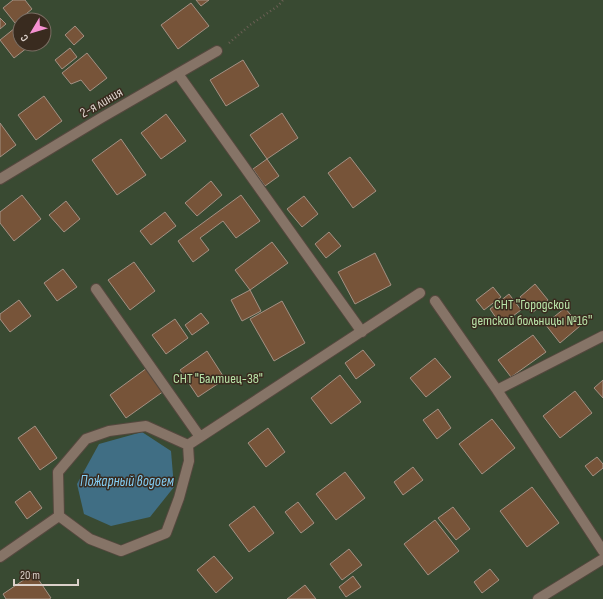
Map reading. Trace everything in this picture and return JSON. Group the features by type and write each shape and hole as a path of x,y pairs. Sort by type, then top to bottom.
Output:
{"street":[{"name":"2-я линия","path":"0,179 101,118 217,51"},
{"path":"178,74 362,332"},
{"path":"96,289 200,437"},
{"path":"188,445 420,293"},
{"path":"435,301 497,390 603,551"},
{"path":"497,390 603,336"},
{"path":"59,516 58,472 86,439 108,431 146,426 188,445"},
{"path":"59,516 90,538 121,551 166,532 179,498 189,461 188,445"},
{"path":"0,556 59,516"},
{"path":"538,599 603,559"}],"path":[{"path":"217,51 234,40 250,25 278,6 283,0"}],"green space":[{"name":"СНТ \"Балтиец-38\"","path":"0,0 603,0 603,599 0,599"}],"water":[{"name":"Пожарный водоем","path":"142,432 171,451 174,487 150,517 111,526 84,514 77,484 99,444"}],"building":[{"path":"13,0 25,0 32,9 28,12 12,12 12,19 3,8"},
{"path":"196,0 209,0 201,6"},
{"path":"191,3 209,26 178,49 161,25"},
{"path":"0,18 6,24 0,29"},
{"path":"75,26 84,36 74,45 65,35"},
{"path":"12,30 12,52 22,52 14,58 0,40"},
{"path":"70,48 77,57 62,69 55,60"},
{"path":"87,53 107,78 90,91 81,80 71,84 62,73"},
{"path":"243,60 259,86 226,106 210,80"},
{"path":"44,96 62,121 36,140 18,115"},
{"path":"282,113 298,138 267,159 250,135"},
{"path":"166,114 186,141 161,159 141,133"},
{"path":"0,123 16,145 0,157"},
{"path":"121,139 146,175 117,195 92,160"},
{"path":"350,157 376,191 353,208 328,173"},
{"path":"267,159 279,176 265,186 253,169"},
{"path":"211,181 222,195 197,216 185,203"},
{"path":"22,195 41,219 14,241 0,223 0,212"},
{"path":"241,195 260,221 236,238 223,221 200,238 209,250 193,262 178,241"},
{"path":"304,196 318,214 302,227 287,209"},
{"path":"66,201 80,219 64,232 49,215"},
{"path":"165,212 176,226 151,245 140,231"},
{"path":"329,232 341,246 326,258 315,244"},
{"path":"272,242 288,263 250,290 235,270"},
{"path":"375,253 391,285 355,304 338,272"},
{"path":"134,262 155,291 130,310 108,280"},
{"path":"63,269 77,287 57,301 44,283"},
{"path":"535,284 548,300 532,313 520,297"},
{"path":"493,287 501,297 484,310 476,300"},
{"path":"250,290 261,311 242,321 231,300"},
{"path":"509,294 521,310 501,325 490,309"},
{"path":"19,300 31,316 10,332 0,319 0,314"},
{"path":"282,301 305,343 274,361 250,319"},
{"path":"565,308 580,326 560,343 545,324"},
{"path":"201,313 209,323 192,335 185,325"},
{"path":"175,319 188,338 166,354 152,335"},
{"path":"533,335 546,352 511,377 498,360"},
{"path":"363,350 375,365 356,379 345,363"},
{"path":"207,351 225,379 198,397 180,370"},
{"path":"435,358 451,377 426,397 410,378"},
{"path":"147,368 164,391 126,418 110,395"},
{"path":"340,375 361,402 331,424 311,398"},
{"path":"603,380 603,398 594,388"},
{"path":"575,391 592,413 560,438 543,416"},
{"path":"438,409 451,428 437,439 423,420"},
{"path":"492,419 515,448 482,474 459,444"},
{"path":"35,426 57,458 40,470 18,438"},
{"path":"268,428 285,452 266,467 248,443"},
{"path":"597,457 603,464 603,468 593,476 585,466"},
{"path":"413,467 423,480 403,495 394,482"},
{"path":"345,472 365,498 336,520 316,494"},
{"path":"532,487 559,523 527,547 500,511"},
{"path":"30,491 42,508 27,519 15,502"},
{"path":"298,502 314,523 301,533 285,512"},
{"path":"254,506 274,533 249,552 229,525"},
{"path":"453,507 470,529 456,540 438,518"},
{"path":"435,520 459,551 428,575 404,544"},
{"path":"349,549 362,565 342,580 330,564"},
{"path":"214,556 233,578 216,593 197,570"},
{"path":"490,569 499,580 482,593 474,582"},
{"path":"34,573 51,598 6,599 3,594"},
{"path":"353,576 361,587 346,597 339,587"},
{"path":"305,585 316,599 287,599"}],"park label":[{"name":"СНТ ''Городской детской больницы №16''","path":"532,312"}]}
